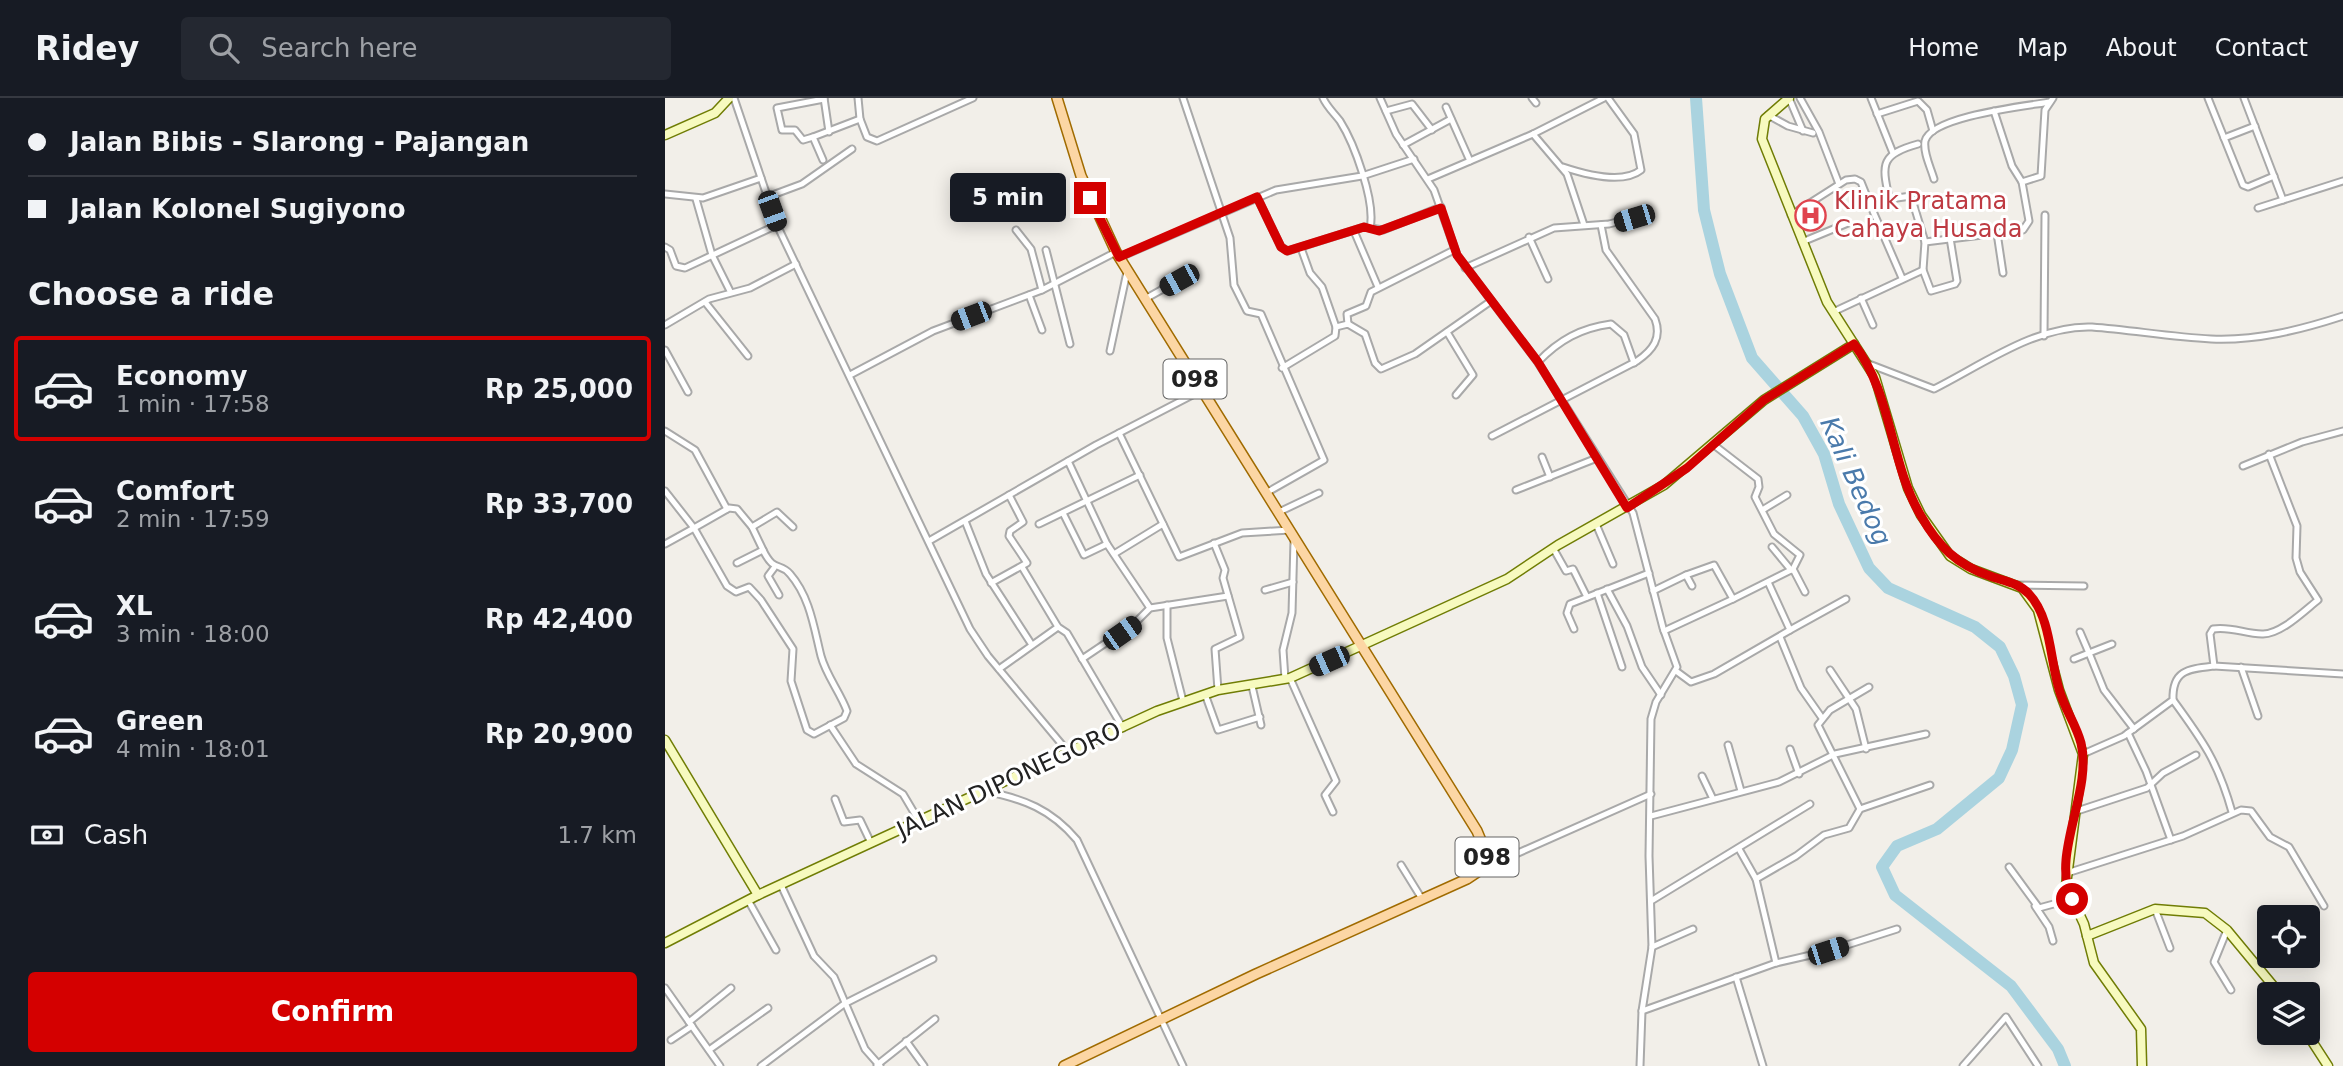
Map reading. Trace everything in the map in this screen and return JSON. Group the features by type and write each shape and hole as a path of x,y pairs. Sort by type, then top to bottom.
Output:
{"main road":[{"path":"665,135 715,113 732,98"},
{"name":"098","path":"1058,98 1081,176 1117,255 1482,838 1487,855 1482,869 1472,877 1257,974 1064,1066"},
{"path":"1789,98 1768,115 1762,126 1762,139 1802,242 1833,312 1869,363 1887,413 1908,488 1930,530 1955,560 2015,585 2028,593 2038,610 2059,690 2083,754 2077,811 2065,873 2066,885 2098,970 2141,1029 2142,1066"},
{"name":"JALAN DIPONEGORO","path":"665,943 758,895 1183,701 1218,690 1288,679 1492,587 1553,548 1664,485 1764,400 1854,344"},
{"path":"665,740 758,895"},
{"path":"2087,936 2155,909 2205,913 2227,930 2270,982"},
{"path":"2314,1045 2328,1066"}],"street":[{"path":"732,98 777,225 970,629 999,669 1069,753"},
{"path":"829,132 824,98 777,108 782,130 795,130 803,140 829,132 860,119"},
{"path":"858,98 860,119 867,138 877,141 973,98"},
{"path":"1183,98 1230,238 1234,285 1247,310 1261,314 1324,461 1266,493"},
{"path":"1323,98 1340,122 1362,176 1372,212 1370,228"},
{"path":"1380,98 1403,145 1428,179 1441,208 1454,250 1538,362 1637,525 1677,671 1691,682 1714,674 1846,599"},
{"path":"1428,179 1533,134 1606,98 1634,134 1641,170 1633,174 1600,177 1563,167"},
{"path":"1789,98 1803,131"},
{"path":"1800,98 1819,132 1839,184"},
{"path":"1871,98 1893,153"},
{"path":"2208,98 2245,187 2274,176"},
{"path":"2244,98 2283,200"},
{"path":"1934,179 1925,150 1925,142 1933,131 1994,111 2051,100"},
{"path":"2022,182 2041,176 2045,110 2051,100"},
{"path":"1877,114 1918,101 1927,110 1933,131"},
{"path":"1386,111 1412,104 1432,130"},
{"path":"1446,107 1470,161"},
{"path":"1925,242 2024,230 2028,225 2022,182 2012,166 1994,111"},
{"path":"1768,115 1803,131 1813,132"},
{"path":"1403,145 1451,119"},
{"path":"2224,138 2255,126"},
{"path":"1533,134 1563,167 1584,225"},
{"path":"813,137 823,160"},
{"path":"1889,197 1883,174 1887,161 1893,153 1918,144"},
{"path":"767,197 802,184 852,149"},
{"path":"849,375 935,330 1042,290 1117,255 1257,197 1276,190 1362,176 1414,159"},
{"path":"665,194 696,199 761,178"},
{"path":"1791,215 1839,184 1850,179 1859,180 1902,278"},
{"path":"2258,208 2343,181"},
{"path":"1869,202 1907,194 1913,198 1925,242 1923,270 1931,291 1956,283 1950,238"},
{"path":"1257,197 1281,247 1287,251 1354,231 1370,228 1379,231 1441,208"},
{"path":"696,199 712,256 730,291"},
{"path":"1572,224 1581,212"},
{"path":"1465,268 1529,237 1572,224 1601,225 1649,214"},
{"path":"2044,336 2045,215"},
{"path":"1802,242 1848,223"},
{"path":"665,247 670,250 676,266 683,269 777,225"},
{"path":"1492,436 1634,363 1653,348 1658,326 1645,303 1606,250 1601,225"},
{"path":"1016,230 1031,249 1042,290"},
{"path":"1354,231 1378,287"},
{"path":"1997,233 2003,273"},
{"path":"1529,237 1548,279"},
{"path":"1282,368 1335,335 1336,327 1322,287 1310,273 1301,248"},
{"path":"1046,250 1070,344"},
{"path":"1347,324 1347,314 1366,306 1367,296 1378,287 1454,250"},
{"path":"665,325 705,302 730,291 754,286 796,264"},
{"path":"1833,312 1923,270"},
{"path":"1110,351 1127,271"},
{"path":"1145,299 1179,280"},
{"path":"1029,295 1042,330"},
{"path":"1861,298 1873,325"},
{"path":"1336,327 1347,324 1365,334 1375,363 1381,369 1405,360 1491,301"},
{"path":"705,302 748,356"},
{"path":"1869,363 1934,389 2014,347 2044,336 2084,327 2237,338 2293,331 2343,316"},
{"path":"1538,362 1553,346 1583,329 1611,324 1622,331 1634,363"},
{"path":"1447,332 1473,373 1472,379 1456,396"},
{"path":"665,351 688,392"},
{"path":"929,541 1068,461 1202,390"},
{"path":"665,431 695,450 727,509"},
{"path":"2243,466 2269,454 2343,431"},
{"path":"1119,433 1181,558 1245,532 1292,533 1292,613 1283,650 1288,679 1336,781 1325,795 1333,812"},
{"path":"1664,631 1792,569 1800,555 1774,534 1764,509 1755,497 1759,487 1758,479 1714,445"},
{"path":"2214,666 2210,634 2213,629 2239,628 2262,635 2272,633 2318,600 2300,572 2296,558 2297,526 2269,454"},
{"path":"1542,457 1550,477"},
{"path":"1516,490 1597,458"},
{"path":"1068,461 1107,544 1150,608"},
{"path":"1039,524 1140,475"},
{"path":"665,491 694,528 727,586 736,592 749,587 793,649 791,681 808,732 814,734 845,716 846,710 821,656 818,631 802,595 790,573 774,568 752,527 736,508 727,509 694,528 665,544"},
{"path":"1279,512 1319,493"},
{"path":"991,583 1022,567 1027,561 1009,534 1023,522 1009,495"},
{"path":"1764,509 1787,495"},
{"path":"752,527 777,512 793,527"},
{"path":"1063,513 1084,555 1107,544"},
{"path":"965,521 991,583 1032,645"},
{"path":"1114,554 1163,524"},
{"path":"1596,524 1613,564"},
{"path":"1214,543 1225,570 1223,578 1240,638 1215,649 1218,690"},
{"path":"1772,547 1792,569 1805,592"},
{"path":"1553,548 1563,570 1573,569 1587,597"},
{"path":"737,564 763,550"},
{"path":"1653,591 1714,565 1733,598"},
{"path":"1022,567 1058,627 1066,631 1123,728"},
{"path":"774,568 768,576 779,595"},
{"path":"1574,629 1567,608 1587,597 1649,573"},
{"path":"1686,575 1692,586"},
{"path":"1265,590 1293,582"},
{"path":"1767,582 1790,629"},
{"path":"2015,585 2084,586"},
{"path":"1607,589 1627,626 1642,667 1661,695"},
{"path":"1597,593 1622,667"},
{"path":"1082,659 1134,624 1150,608 1228,596"},
{"path":"1167,606 1167,638 1183,701"},
{"path":"999,669 1058,627"},
{"path":"2080,632 2105,690 2134,729"},
{"path":"1780,637 1801,688 1822,718"},
{"path":"2074,659 2112,644"},
{"path":"2232,812 2222,775 2211,753 2173,700 2173,687 2177,676 2214,666 2343,674"},
{"path":"2241,667 2258,716"},
{"path":"1831,670 1858,715 1866,749"},
{"path":"1640,1066 1642,1011 1652,947 1651,719 1661,695 1677,671"},
{"path":"1252,686 1261,725"},
{"path":"1860,809 1835,754 1818,727 1822,718 1869,687"},
{"path":"1205,694 1218,730 1259,718"},
{"path":"2083,754 2128,733 2173,700"},
{"path":"830,725 856,764 903,794 919,821"},
{"path":"2128,733 2171,840"},
{"path":"1651,816 1779,782 1835,754 1926,734"},
{"path":"1728,745 1741,791"},
{"path":"1790,750 1799,774"},
{"path":"2077,811 2151,785 2163,773 2196,755"},
{"path":"1702,776 1713,799"},
{"path":"1756,879 1796,856 1824,835 1849,828 1860,809 1930,785"},
{"path":"985,791 1038,806 1063,824 1077,840 1183,1066"},
{"path":"1482,869 1651,794"},
{"path":"835,799 844,822 858,818 871,844"},
{"path":"1651,901 1810,804"},
{"path":"2065,873 2171,840 2232,812 2251,811 2270,837 2289,847 2324,906"},
{"path":"1739,849 1756,879 1776,963"},
{"path":"1487,855 1505,859"},
{"path":"1401,866 1422,899"},
{"path":"2009,867 2049,926 2053,941"},
{"path":"781,885 814,956 834,977 865,1049 878,1065 935,1020"},
{"path":"2035,906 2046,908 2072,899"},
{"path":"748,900 776,950"},
{"path":"2155,909 2170,948"},
{"path":"1652,947 1693,929"},
{"path":"1642,1011 1776,963 1828,951 1897,929"},
{"path":"2227,930 2214,962 2231,990"},
{"path":"761,1066 844,1003 933,959"},
{"path":"1735,977 1763,1066"},
{"path":"665,988 720,1066"},
{"path":"671,1040 730,988"},
{"path":"709,1050 768,1008"},
{"path":"1963,1066 2006,1017 2038,1066"},
{"path":"907,1041 924,1066"}],"waterway":[{"name":"Kali Bedog","path":"1696,98 1704,210 1720,274 1752,358 1803,416 1824,454 1839,504 1869,568 1888,588 1975,627 2000,647 2014,676 2022,705 2012,750 1999,778 1937,829 1897,846 1882,867 1895,895 2011,986 2058,1049 2065,1066"}],"place":[{"name":"Klinik Pratama Cahaya Husada","path":"1811,215"}],"route":[{"path":"1090,198 1119,257 1199,225 1257,197 1281,247 1287,251 1364,227 1375,231 1387,229 1441,208 1453,246 1465,268 1538,362 1627,508 1687,468 1764,400 1854,344 1869,363 1875,377 1908,488 1930,530 1955,560 1971,569 2022,588 2038,610 2049,642 2059,690 2078,734 2083,754 2077,811 2065,873 2066,885 2072,899"}]}
